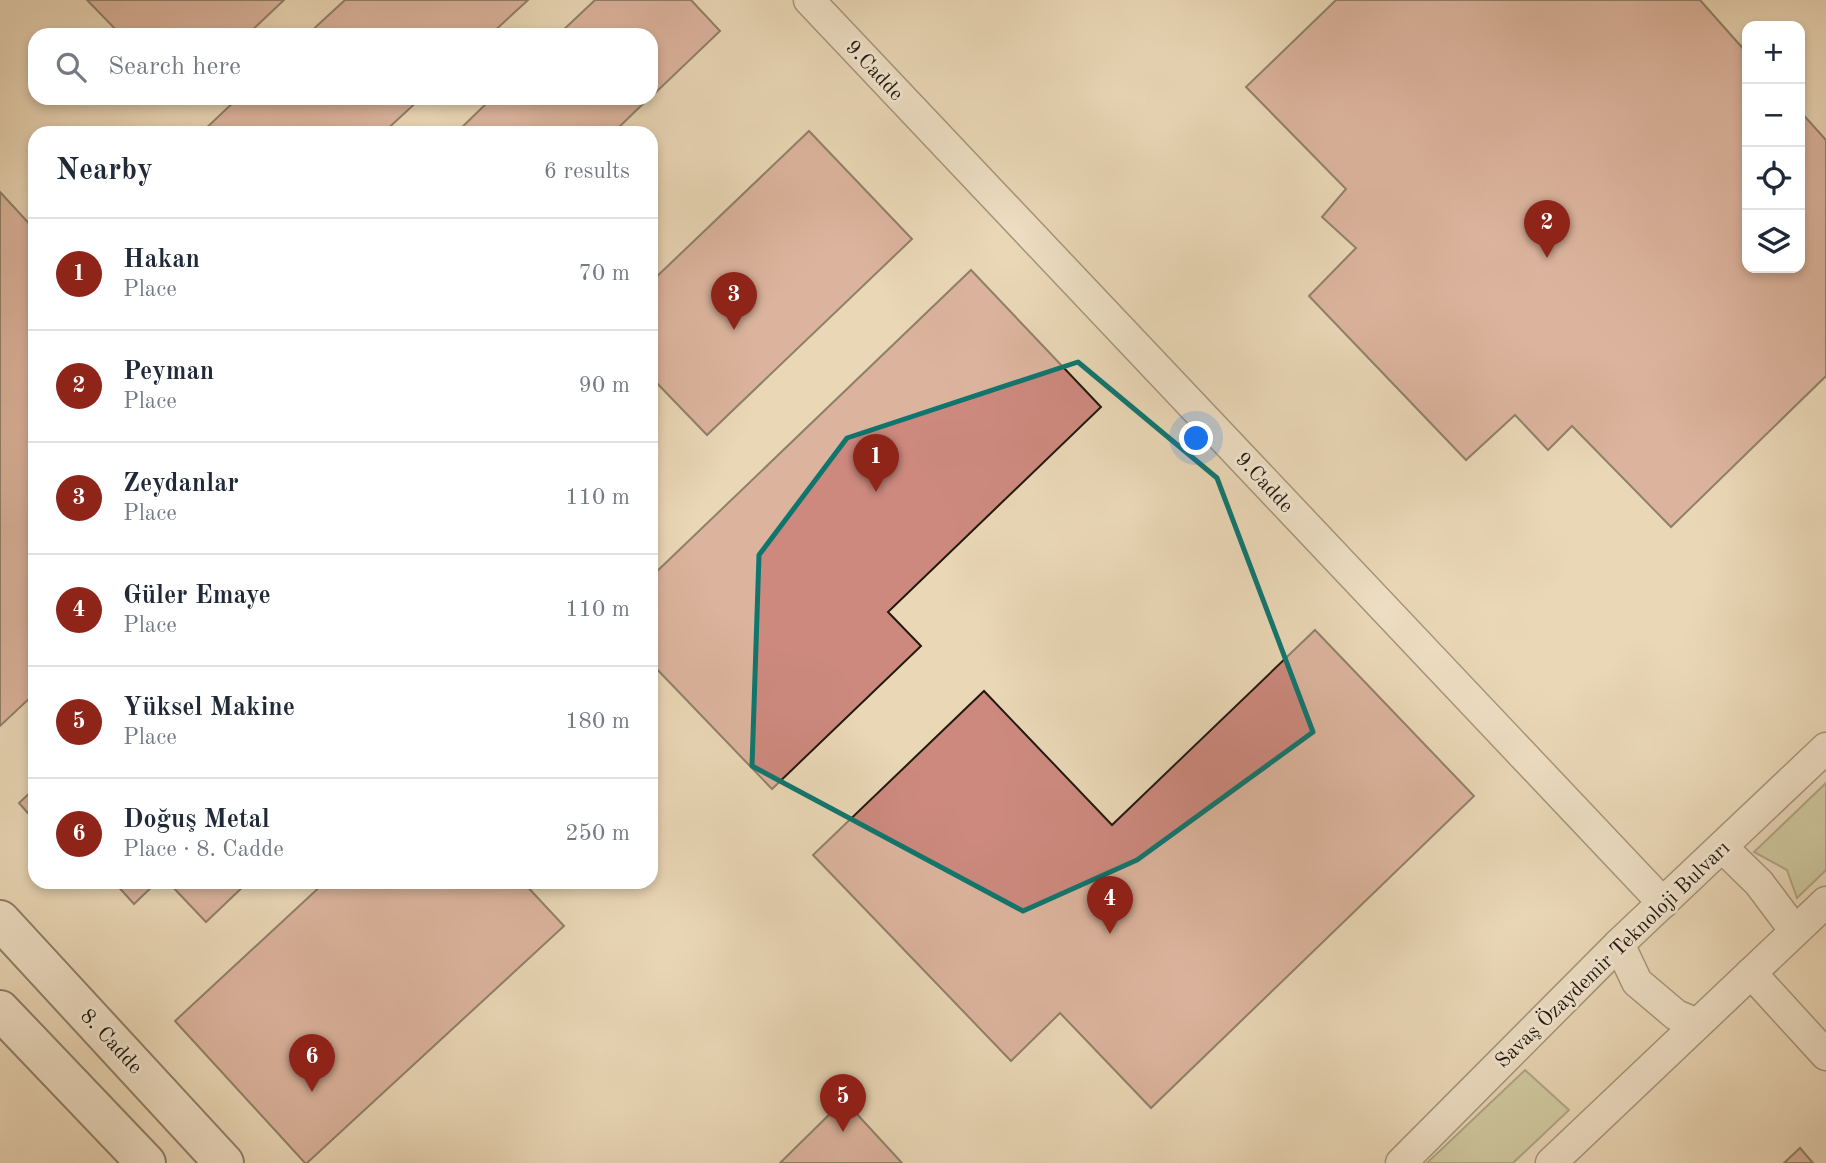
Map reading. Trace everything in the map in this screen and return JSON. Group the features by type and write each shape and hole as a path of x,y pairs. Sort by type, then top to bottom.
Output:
{"street":[{"name":"9.Cadde","path":"809,0 1663,903"},
{"name":"Savaş Özaydemir Teknoloji Bulvarı","path":"1401,1163 1619,944 1826,748"},
{"path":"1722,847 1759,883 1795,931"},
{"path":"1550,1163 1826,902"},
{"name":"8. Cadde","path":"0,920 224,1163"},
{"path":"1619,944 1637,982 1676,1014 1697,1024"},
{"path":"1751,973 1826,1055"},
{"path":"0,1010 146,1163"}],"highlighted area":[{"path":"1078,362 1217,478 1313,732 1137,860 1023,911 752,766 759,555 847,438"}],"green space":[{"path":"1826,783 1826,870 1797,898 1787,870 1754,852"},
{"path":"1525,1070 1569,1110 1513,1163 1427,1163"}],"building":[{"path":"87,0 284,0 254,28 114,28"},
{"path":"345,0 528,0 498,28 315,28"},
{"path":"595,0 691,0 720,31 658,90 658,28 565,28"},
{"path":"1336,0 1700,0 1742,47 1742,273 1805,273 1805,117 1826,140 1826,376 1671,527 1572,426 1548,450 1515,415 1466,460 1309,296 1356,248 1322,217 1346,189 1246,87"},
{"path":"231,105 413,105 391,126 208,126"},
{"path":"485,105 642,105 620,126 463,126"},
{"path":"809,131 912,239 707,435 658,384 658,275"},
{"path":"0,192 28,222 28,700 0,726"},
{"path":"971,270 1101,407 888,612 921,646 772,789 658,670 658,570"},
{"path":"1315,630 1474,796 1151,1108 1060,1013 1011,1061 813,855 984,691 1112,825"},
{"path":"28,795 28,813 19,803"},
{"path":"120,889 150,889 134,904"},
{"path":"175,889 241,889 206,922"},
{"path":"317,889 530,889 564,926 307,1163 175,1021"},
{"path":"844,1100 902,1163 780,1163"},
{"path":"1800,1148 1813,1163 1784,1163"}],"place":[{"name":"Peyman","path":"1547,258"},
{"name":"Zeydanlar","path":"734,330"},
{"name":"Hakan","path":"876,492"},
{"name":"Güler Emaye","path":"1110,934"},
{"name":"Doğuş Metal","path":"312,1092"},
{"name":"Yüksel Makine","path":"843,1132"}]}
